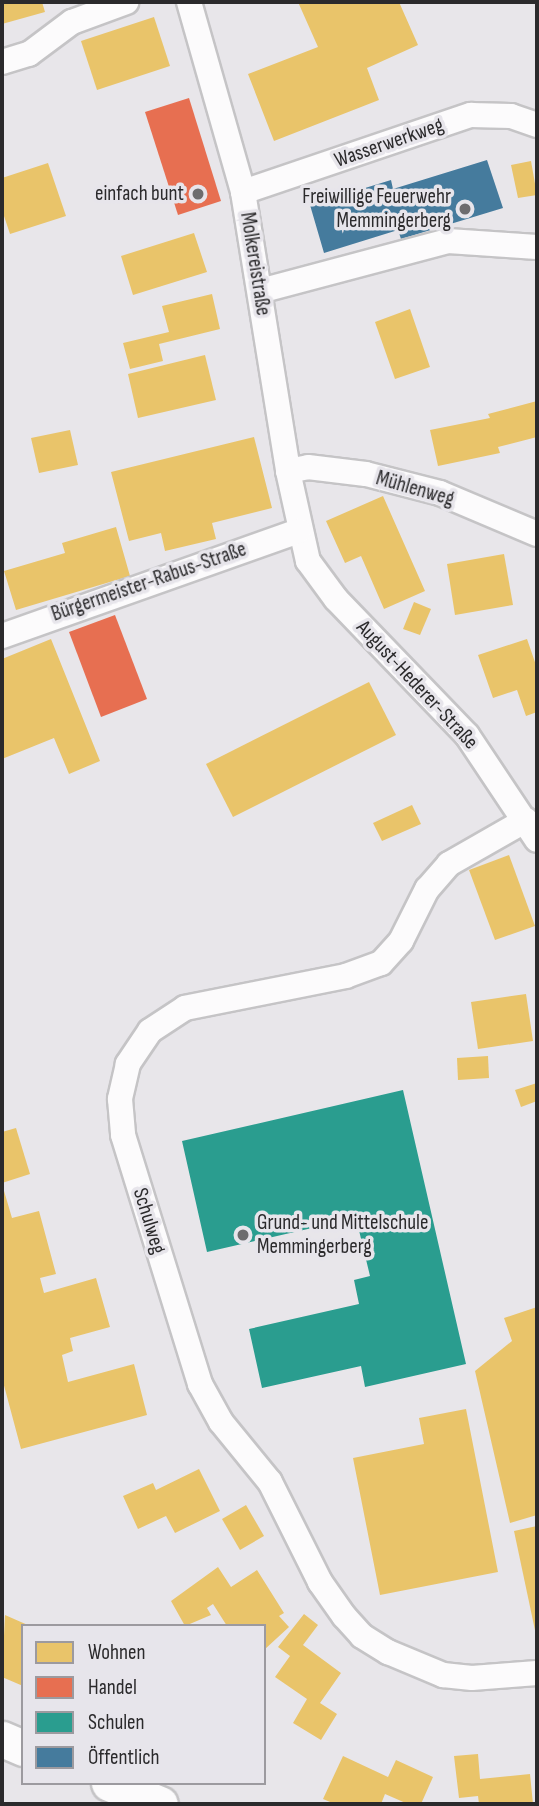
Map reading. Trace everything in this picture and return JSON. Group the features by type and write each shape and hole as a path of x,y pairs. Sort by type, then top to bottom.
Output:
{"street":[{"path":"2,62 29,54 72,22 127,2"},
{"name":"Molkereistraße","path":"189,2 243,192 299,531"},
{"name":"Wasserwerkweg","path":"243,192 471,115 511,116 537,125"},
{"path":"260,291 448,242 537,247"},
{"name":"Mühlenweg","path":"288,471 308,467 366,474 440,493 537,534"},
{"name":"Bürgermeister-Rabus-Straße","path":"2,636 299,531"},
{"name":"August-Hederer-Straße","path":"299,531 319,580 467,735 532,830"},
{"name":"Schulweg","path":"532,830 449,864 427,889 401,942 381,964 346,976 185,1008 150,1031 128,1064 120,1098 123,1135 200,1384 221,1422 270,1482 320,1582 344,1616 362,1636 388,1652 443,1675 472,1678 537,1673"},
{"path":"2,1739 21,1747"},
{"path":"114,1785 160,1804"}],"building: Wohnen":[{"path":"2,2 42,2 45,12 2,24"},
{"path":"298,2 399,2 418,45 367,68 379,100 274,141 248,74 318,47"},
{"path":"154,17 170,66 97,90 81,41"},
{"path":"531,161 537,195 518,198 511,165"},
{"path":"48,163 66,216 10,234 2,210 2,178"},
{"path":"194,233 207,272 133,295 121,256"},
{"path":"212,294 220,329 159,344 163,361 130,369 123,343 169,332 162,306"},
{"path":"410,309 430,367 395,379 375,322"},
{"path":"205,355 216,400 138,418 128,374"},
{"path":"537,401 537,437 498,447 500,453 438,466 430,430 490,418 488,414"},
{"path":"70,430 78,465 39,473 31,438"},
{"path":"254,437 272,508 212,523 216,539 165,551 161,533 129,541 111,472"},
{"path":"383,496 425,591 384,609 361,556 345,563 326,521"},
{"path":"116,527 130,576 16,610 4,571 65,553 62,543"},
{"path":"504,554 513,605 455,615 447,564"},
{"path":"414,602 431,609 420,635 403,629"},
{"path":"51,639 100,761 69,774 54,738 2,759 2,659"},
{"path":"527,639 537,668 537,712 526,716 517,690 493,698 478,655"},
{"path":"369,682 396,735 233,817 206,764"},
{"path":"412,805 421,824 382,841 373,823"},
{"path":"509,855 535,926 495,940 469,870"},
{"path":"526,994 533,1041 478,1049 471,1002"},
{"path":"488,1056 489,1078 458,1080 457,1058"},
{"path":"537,1083 537,1101 521,1107 515,1090"},
{"path":"16,1128 30,1174 2,1183 2,1132"},
{"path":"2,1184 12,1218 39,1211 56,1274 40,1278 44,1293 96,1278 110,1327 70,1338 73,1351 62,1355 68,1382 134,1364 147,1415 21,1449 2,1378"},
{"path":"537,1307 537,1515 510,1523 475,1371 512,1341 504,1318"},
{"path":"466,1409 498,1572 380,1595 353,1458 424,1444 419,1418"},
{"path":"199,1469 220,1511 175,1533 166,1516 138,1529 123,1496 153,1483 156,1490"},
{"path":"246,1505 264,1536 240,1550 222,1519"},
{"path":"537,1526 537,1635 536,1635 514,1531"},
{"path":"218,1567 231,1587 257,1570 284,1613 279,1616 289,1627 266,1648 266,1624 226,1624 213,1604 207,1608 211,1615 184,1624 171,1601"},
{"path":"304,1614 318,1625 303,1645 341,1673 320,1703 337,1714 321,1740 293,1723 307,1699 275,1677 290,1656 278,1647"},
{"path":"5,1615 25,1624 21,1624 21,1685 2,1677"},
{"path":"478,1754 480,1779 530,1774 533,1804 479,1804 478,1796 459,1798 454,1756"},
{"path":"343,1756 388,1777 396,1760 433,1777 421,1804 408,1804 385,1794 381,1804 335,1804 323,1799"}],"building: Handel":[{"path":"189,98 221,201 178,215 145,112"},
{"path":"115,615 147,699 101,717 69,632"}],"building: Schulen":[{"name":"Grund- und Mittelschule Memmingerberg","path":"403,1090 466,1364 365,1387 361,1366 262,1388 249,1329 359,1304 354,1280 370,1276 356,1218 207,1252 182,1141"}],"building: Öffentlich":[{"path":"487,160 503,208 401,239 398,230 324,253 310,205 391,180 393,189"}],"place":[{"name":"einfach bunt","path":"198,194"},
{"name":"Freiwillige Feuerwehr Memmingerberg","path":"465,209"},
{"name":"Grund- und Mittelschule Memmingerberg","path":"243,1235"}]}
